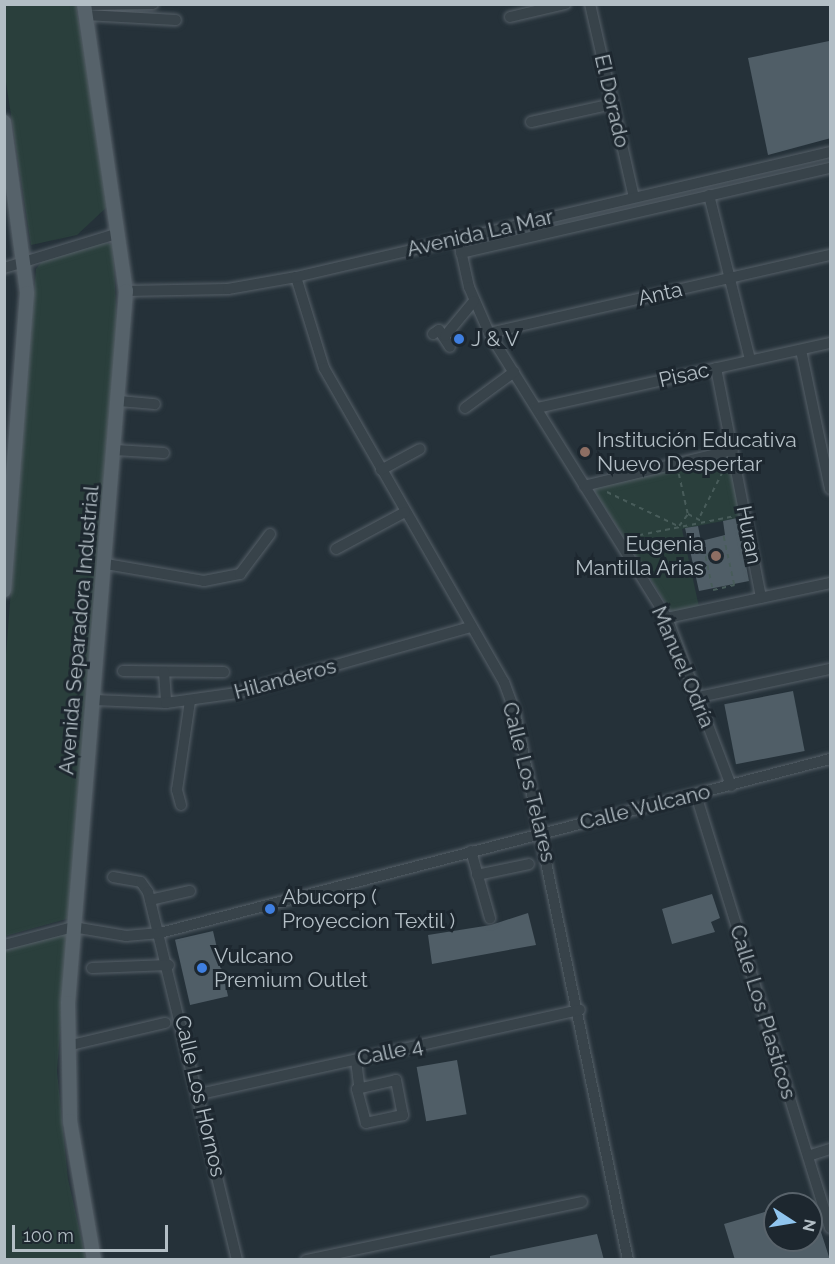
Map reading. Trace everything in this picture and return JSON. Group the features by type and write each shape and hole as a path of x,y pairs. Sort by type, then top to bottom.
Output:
{"main road":[{"name":"Avenida Separadora Industrial","path":"85,7 126,291 106,564 73,927 67,1046 76,1176 93,1260"},
{"path":"4,122 26,263 19,420 4,590"}],"street":[{"path":"85,7 153,4"},
{"path":"510,17 565,4"},
{"name":"El Dorado","path":"590,4 634,197"},
{"path":"85,7 176,20"},
{"path":"531,122 613,104"},
{"name":"Avenida La Mar","path":"126,291 228,289 296,277 458,237 831,152"},
{"name":"Avenida La Mar","path":"460,253 831,168"},
{"path":"709,195 750,360"},
{"path":"4,268 119,233"},
{"name":"Manuel Odría","path":"458,237 460,253 474,301 489,333 667,618 731,786"},
{"name":"Anta","path":"489,333 831,255"},
{"name":"Calle Los Telares","path":"296,277 324,368 504,682 515,712 543,833 628,1260"},
{"path":"445,336 474,301"},
{"path":"433,334 437,330 445,336 450,347"},
{"name":"Pisac","path":"537,408 831,343"},
{"path":"801,350 831,489"},
{"name":"Huran","path":"716,368 761,598"},
{"path":"465,408 514,372"},
{"path":"119,401 155,404"},
{"path":"4,419 19,420"},
{"path":"381,470 420,449"},
{"path":"115,450 164,453"},
{"path":"584,486 733,450"},
{"path":"336,549 405,512"},
{"path":"106,564 204,581 240,574 270,534"},
{"path":"667,618 831,583"},
{"name":"Hilanderos","path":"94,700 166,703 190,701 307,675 471,627"},
{"path":"699,697 831,669"},
{"path":"123,671 224,672"},
{"path":"164,672 166,703"},
{"path":"181,804 177,790 190,701"},
{"name":"Calle Vulcano","path":"4,945 73,927 126,936 160,933 831,759"},
{"name":"Calle Los Plasticos","path":"696,795 831,1228"},
{"path":"471,852 490,918"},
{"path":"477,875 529,864"},
{"path":"113,877 141,882 150,900 190,891"},
{"name":"Calle Los Hornos","path":"150,900 169,965 237,1260"},
{"path":"92,968 169,965"},
{"name":"Calle 4","path":"200,1094 579,1010"},
{"path":"67,1046 165,1023"},
{"path":"356,1060 359,1086 366,1123 403,1115 396,1080 359,1086"},
{"path":"808,1156 831,1149"},
{"path":"306,1260 582,1202"}],"path":[{"path":"699,516 728,461"},
{"path":"679,473 688,514 679,527"},
{"path":"603,490 679,527"},
{"path":"688,514 699,516 703,522"},
{"path":"630,537 738,515"},
{"path":"702,539 713,590 734,585 723,535"},
{"path":"706,556 726,552"},
{"path":"723,588 725,593"}],"green space":[{"path":"4,5 76,5 109,205 77,235 31,245 5,76"},
{"path":"101,241 113,245 117,327 70,918 5,936 5,667 36,269 44,259"},
{"path":"731,455 743,517 682,529 699,607 672,613 592,487"},
{"path":"68,933 57,1071 68,1179 86,1259 5,1260 5,949"}],"building":[{"path":"829,41 831,138 768,155 748,58"},
{"name":"Eugenia Mantilla Arias","path":"737,518 749,581 699,591 685,528 698,526 701,541 725,535 723,521"},
{"path":"793,691 805,751 736,764 724,704"},
{"path":"712,894 720,918 711,922 715,932 672,944 662,909"},
{"path":"528,913 536,945 432,964 428,935 491,925"},
{"name":"Vulcano Premium Outlet","path":"213,931 228,996 190,1005 175,940"},
{"path":"457,1060 467,1114 426,1121 417,1067"},
{"path":"763,1213 763,1252 823,1252 823,1238 830,1260 735,1260 724,1224"},
{"path":"597,1234 604,1260 490,1260 490,1256"}],"place":[{"name":"J & V","path":"459,339"},
{"name":"Institución Educativa Nuevo Despertar","path":"585,452"},
{"name":"Eugenia Mantilla Arias","path":"716,556"},
{"name":"Abucorp ( Proyeccion Textil )","path":"270,909"},
{"name":"Vulcano Premium Outlet","path":"202,968"}]}
